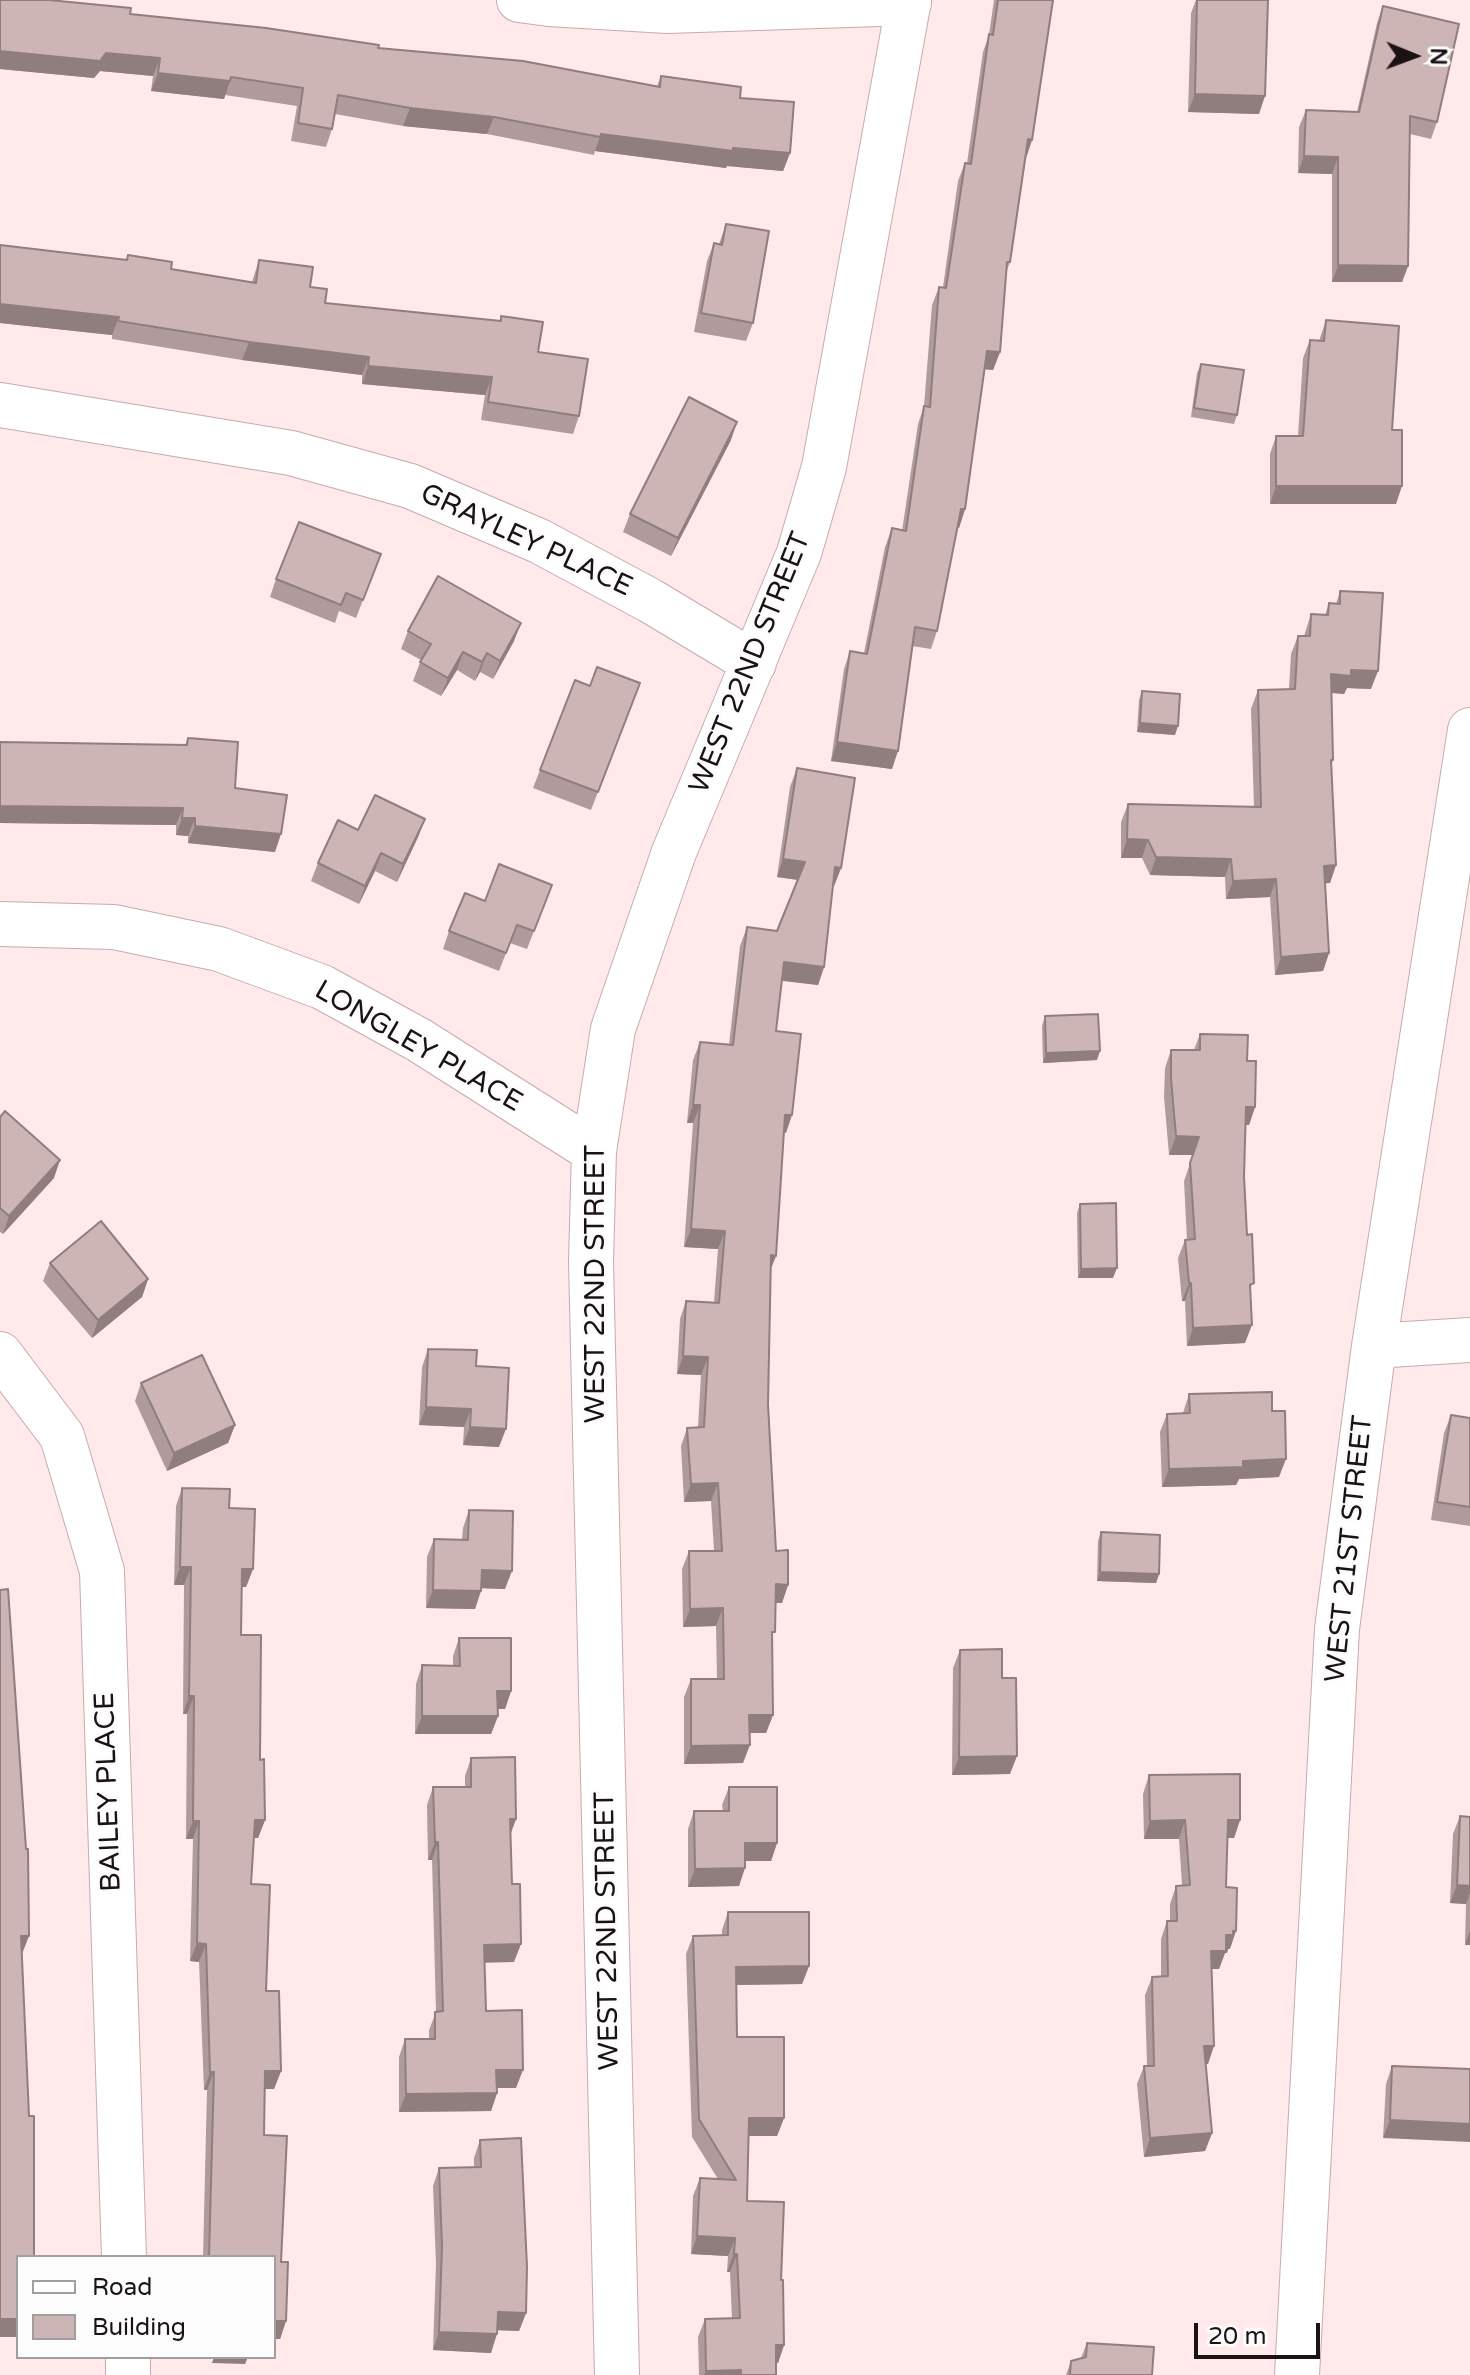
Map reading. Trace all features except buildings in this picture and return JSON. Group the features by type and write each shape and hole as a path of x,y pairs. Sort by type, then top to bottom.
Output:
{"street":[{"path":"519,0 667,11 909,1"},
{"name":"WEST 22ND STREET","path":"617,2375 591,1262 594,1151 613,1029 674,852 799,553 824,467 909,1"},
{"name":"GRAYLEY PLACE","path":"0,405 291,453 410,486 539,541 649,600 754,663"},
{"name":"WEST 21ST STREET","path":"1297,2375 1337,1629 1374,1346 1470,730"},
{"name":"LONGLEY PLACE","path":"0,924 114,927 219,949 322,987 419,1040 594,1151"},
{"path":"1374,1346 1470,1340"},
{"name":"BAILEY PLACE","path":"0,1354 62,1436 102,1571 124,2255"}]}
